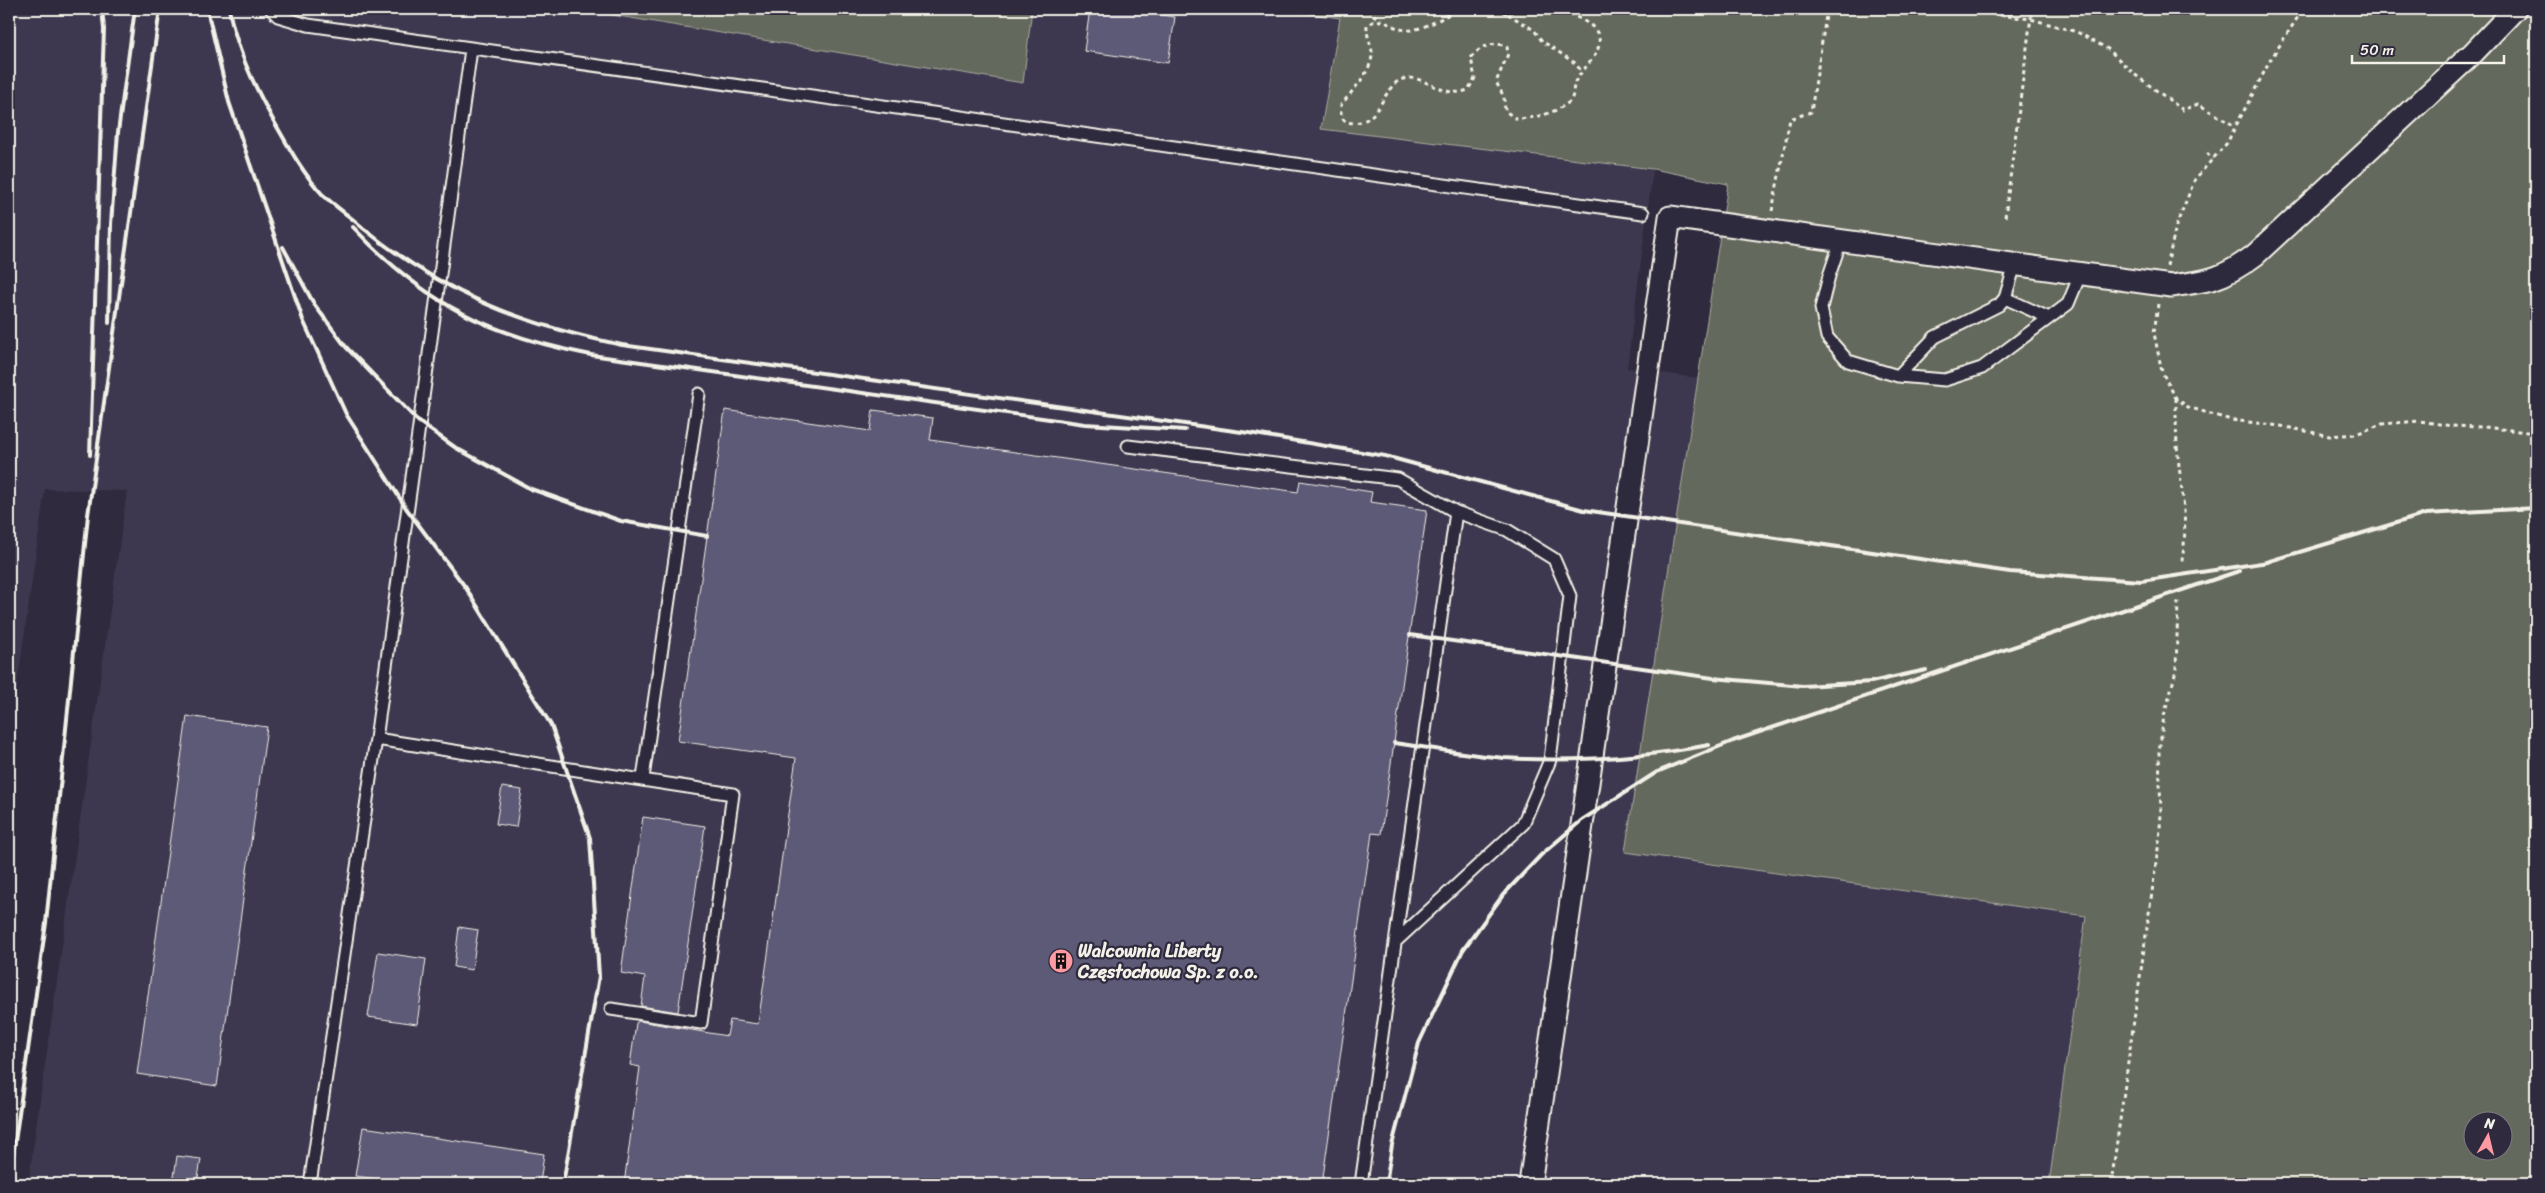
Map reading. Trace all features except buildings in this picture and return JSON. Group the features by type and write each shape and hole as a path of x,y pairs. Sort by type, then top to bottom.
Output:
{"street":[{"path":"1530,1184 1670,217 1768,229 2080,275 2164,285 2211,281 2239,267 2255,255 2473,53 2515,9"}],"lane":[{"path":"271,9 278,16 308,25 471,49 1034,125 1643,213"},
{"path":"310,1184 376,739 471,49"},
{"path":"1841,240 1821,308 1828,337 1848,361 1898,376 1945,380 1982,368 2068,304 2080,275"},
{"path":"1898,376 1935,337 1999,305 2005,298 2014,265"},
{"path":"2005,298 2049,318"},
{"path":"643,778 699,394"},
{"path":"1128,446 1398,479 1456,512 1507,530 1554,559 1570,596 1550,760 1524,824 1395,942"},
{"path":"1361,1184 1456,512"},
{"path":"376,739 643,778 733,794 701,1024 611,1010"}],"path":[{"path":"1369,9 1371,14 1396,28 1408,31 1425,27 1454,10"},
{"path":"1496,9 1534,30 1542,41 1575,63 1582,72"},
{"path":"1508,14 1516,9"},
{"path":"1384,20 1374,20 1367,25 1366,38 1371,46 1372,57 1365,74 1341,105 1341,117 1346,122 1359,122 1379,110 1393,83 1402,79 1412,78 1452,94 1468,90 1475,78 1471,58 1486,46 1495,43 1507,47 1508,54 1496,82 1504,97 1504,111 1517,119 1545,115 1568,103 1573,97 1575,83 1599,44 1598,34 1590,25 1570,15 1566,9"},
{"path":"1768,229 1790,119 1811,112 1827,9"},
{"path":"1952,9 2030,19 2076,32 2108,49 2134,74 2183,110 2198,104 2235,126"},
{"path":"2005,217 2032,9"},
{"path":"2303,9 2271,59 2227,142 2195,179 2176,226 2164,285 2156,311 2154,333 2162,372 2176,398 2188,407 2231,420 2281,426 2330,436 2356,434 2382,424 2420,421 2452,426 2536,433"},
{"path":"2207,154 2213,159"},
{"path":"2176,398 2176,444 2186,518 2185,544 2180,565"},
{"path":"2111,1184 2159,842 2161,814 2158,752 2164,716 2176,670 2178,601"}],"shaded area":[{"path":"9,9 576,9 1023,83 1032,9 1274,9 1340,18 1321,129 1653,169 1627,368 2235,454 2081,1184 28,1184 127,491 45,489 9,743"}],"green space":[{"path":"576,9 1032,9 1023,83"},
{"path":"1274,9 2536,9 2536,1184 2049,1184 2086,916 1625,852 1728,184 1653,169 1321,129 1340,18"}],"railway":[{"path":"90,455 104,29 102,9"},
{"path":"109,323 111,224 118,132 135,9"},
{"path":"9,1184 46,923 88,515 160,9"},
{"path":"207,9 229,102 303,320 346,414 406,508 466,588 551,725 590,838 599,976 563,1184"},
{"path":"229,9 241,51 265,105 301,167 322,194 393,251 423,271 454,288 517,316 586,337 622,345 1249,433 1385,456 1584,510 2010,572 2141,581 2268,562"},
{"path":"353,227 406,277 433,296 490,326 554,347 591,355 1085,424 1185,430"},
{"path":"283,247 314,304 346,347 418,421 456,448 531,489 621,521 707,536"},
{"path":"2263,563 2426,514 2536,508"},
{"path":"1386,1184 1392,1145 1419,1043 1463,950 1503,895 1541,855 1582,820 1657,772 1733,741 2239,571"},
{"path":"1410,635 1713,678 1803,686 1871,682 1926,670"},
{"path":"1394,743 1490,757 1530,759 1607,758 1709,745"}],"place":[{"name":"Walcownia Liberty Częstochowa Sp. z o.o.","path":"1061,961"}]}
